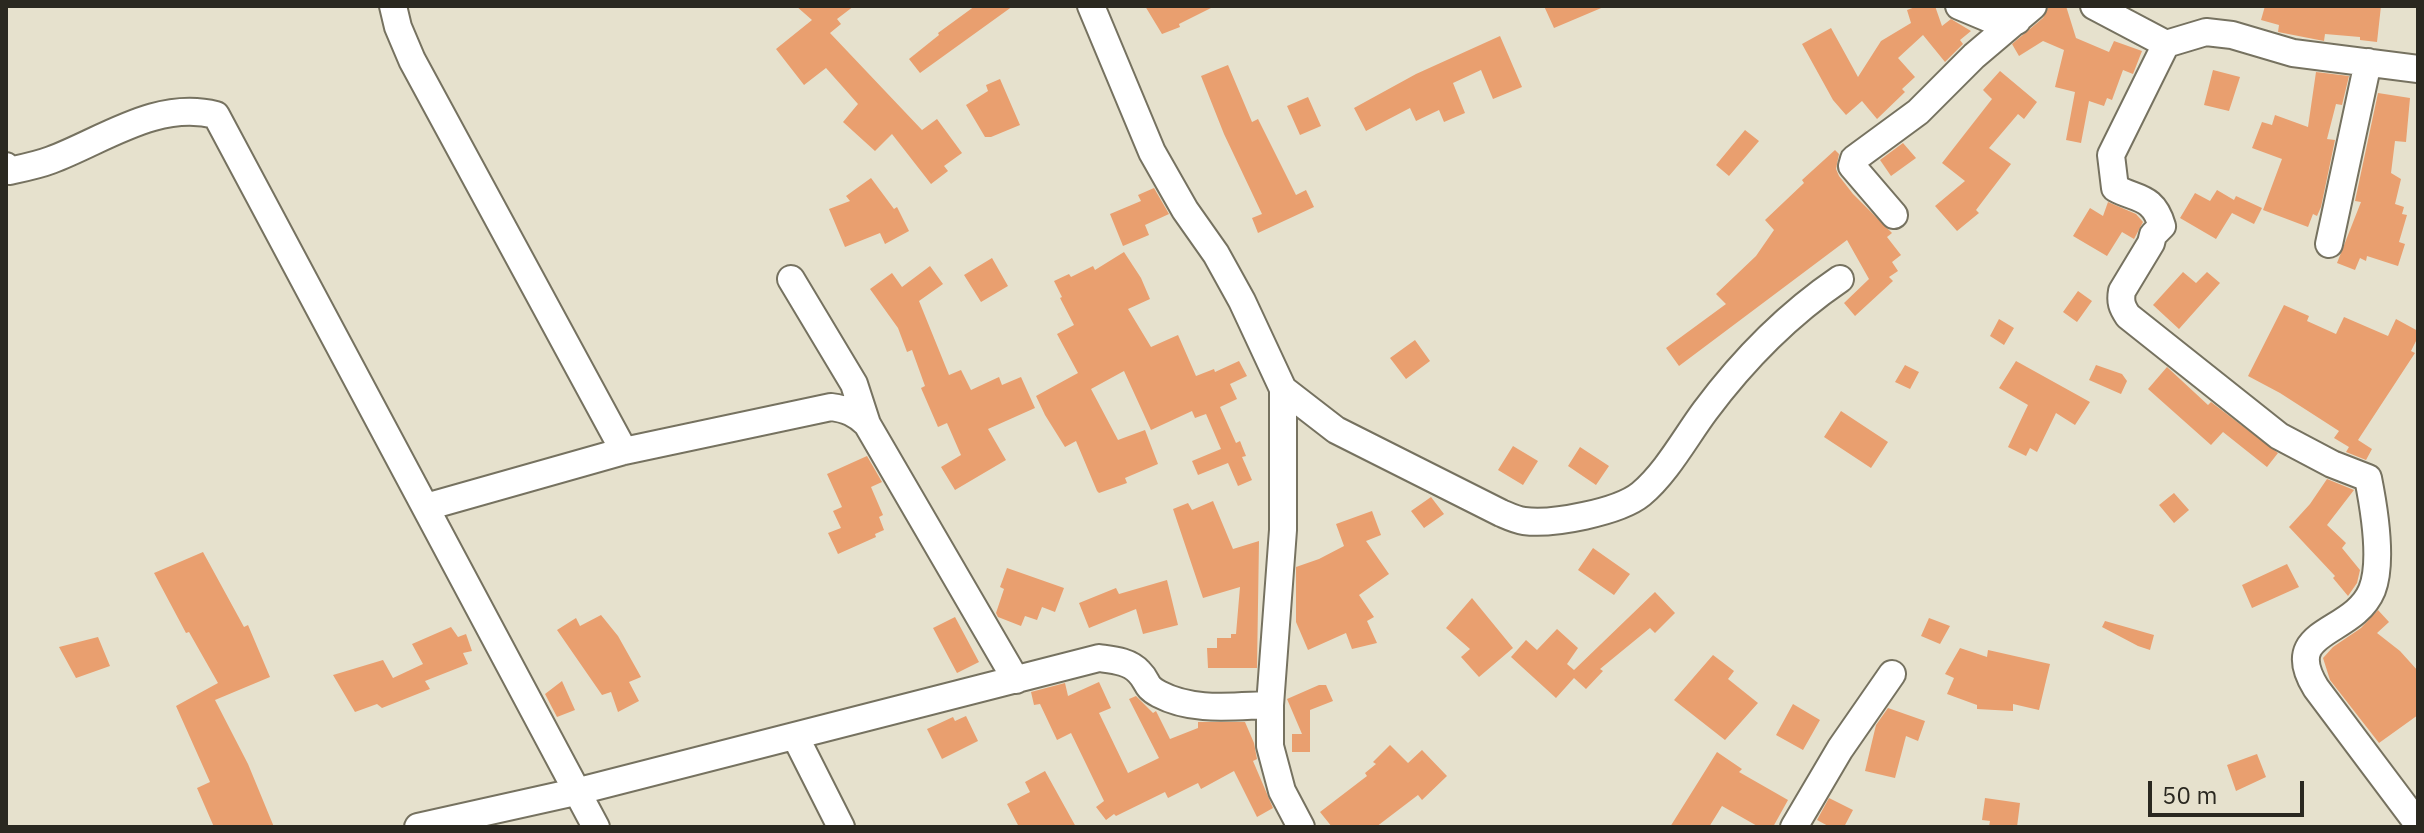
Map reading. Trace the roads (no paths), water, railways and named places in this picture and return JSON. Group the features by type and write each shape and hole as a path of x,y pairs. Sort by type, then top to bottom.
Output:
{"street":[{"path":"393,6 412,60 624,451"},
{"path":"1091,6 1152,152 1185,210 1223,265 1283,389 1283,530 1270,705 1270,746 1282,791 1301,827"},
{"path":"1959,6 1990,19 2025,14"},
{"path":"2094,6 2166,44 2206,32 2232,35 2293,53 2418,69"},
{"path":"1894,215 1852,166 1854,159 1918,112 1974,56 2025,14"},
{"path":"2166,44 2111,155 2115,188 2141,196 2158,214 2162,226 2153,235 2122,291 2122,308 2128,316 2279,436 2332,464 2368,478 2377,554 2371,592 2345,622 2310,644 2304,655 2306,670 2316,688 2418,824"},
{"path":"2329,244 2368,62"},
{"path":"6,166 9,171 49,161 126,125 197,110 216,115 596,827"},
{"path":"791,279 854,384 867,424 1016,680"},
{"path":"1283,389 1336,430 1501,513 1523,521 1592,515 1610,511 1641,494 1665,467 1707,408 1782,323 1803,304 1840,279"},
{"path":"426,507 624,451 831,407 852,411 867,424"},
{"path":"418,827 575,792 1099,658 1120,660 1139,672 1147,687 1175,702 1222,707 1270,705"},
{"path":"1794,827 1840,749 1892,674"},
{"path":"795,736 841,827"}]}
